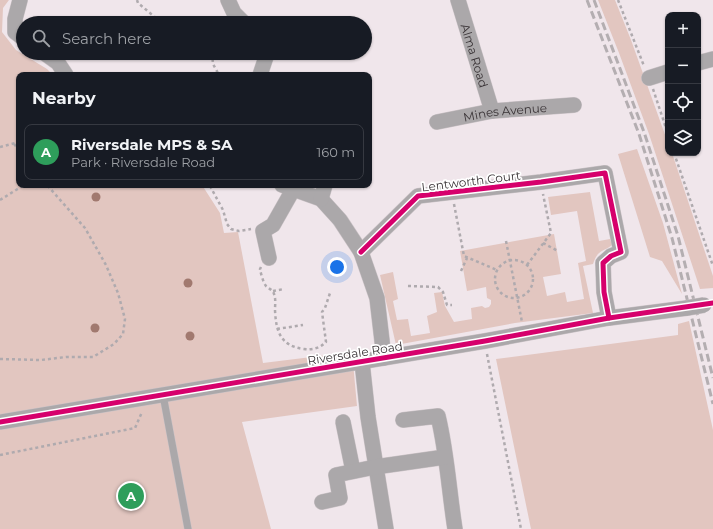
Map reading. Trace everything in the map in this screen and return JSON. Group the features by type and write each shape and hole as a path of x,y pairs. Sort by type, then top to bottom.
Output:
{"street":[{"path":"16,33 15,19 20,0"},
{"path":"228,0 237,16"},
{"name":"Alma Road","path":"458,0 492,111"},
{"path":"701,62 713,59"},
{"path":"54,60 58,63 64,72"},
{"path":"261,72 267,60"},
{"path":"649,78 665,73"},
{"name":"Mines Avenue","path":"438,122 492,111 574,105"},
{"name":"Lentworth Court","path":"361,252 418,196 605,173 621,252 611,256 603,263 604,292 609,318"},
{"path":"269,258 263,231 273,225 288,188"},
{"path":"295,188 323,192 361,252 377,298 384,358"},
{"name":"Riversdale Road","path":"0,422 485,341 609,318 708,304"},
{"path":"362,362 375,467 386,529"},
{"path":"403,420 438,416 444,438 445,457 455,529"},
{"path":"343,422 352,471"},
{"path":"322,502 340,498 336,475 375,467 445,457"}],"lane":[{"path":"156,396 188,529"}],"path":[{"path":"137,0 154,16"},
{"path":"618,0 649,78 665,125"},
{"path":"213,60 217,72"},
{"path":"0,148 14,144 16,146"},
{"path":"675,156 713,266"},
{"path":"527,265 551,233 541,182"},
{"path":"0,200 19,188"},
{"path":"0,359 42,360 66,357 93,357 114,344 123,334 125,319 118,293 106,266 85,228 50,188"},
{"path":"211,188 223,210 227,224 231,229 239,231 249,229 263,231"},
{"path":"452,192 464,256 498,270"},
{"path":"506,241 524,334"},
{"path":"544,243 558,251"},
{"path":"269,258 262,263 260,269 265,285 273,291 275,297 277,329 281,339 293,346 305,349 322,347 326,342 322,312 325,308 330,293"},
{"path":"461,271 467,258"},
{"path":"510,260 522,261 527,265 533,275 531,287 523,296 517,298 504,295 496,285 495,279 498,270 504,263 510,260"},
{"path":"408,286 438,288 443,292 447,305 452,305"},
{"path":"273,291 284,289"},
{"path":"277,329 303,325"},
{"path":"485,341 520,529"},
{"path":"0,455 135,428 156,396"}],"shaded area":[{"path":"0,0 9,0 3,8 2,32 16,50 16,60 32,60 50,72 16,72 16,188 204,188 220,213 224,233 238,232 263,363 352,352 357,406 242,422 271,529 0,529"},
{"path":"598,0 615,0 631,40 665,135 665,156 673,156 713,276 713,288 700,289 649,134"},
{"path":"637,149 663,223 682,294 662,261 650,257 618,154"},
{"path":"590,192 599,241 610,239 612,245 597,256 593,264 583,266 593,313 515,323 396,345 380,275 393,272 398,299 393,301 397,320 408,319 411,336 430,333 427,316 437,312 434,293 442,292 445,306 454,322 472,319 471,308 482,306 485,308 489,307 491,300 487,298 486,287 467,291 460,251 554,234 561,274 543,277 547,296 565,292 567,302 584,299 578,263 586,261 577,211 551,215 548,197"},
{"path":"689,321 713,430 713,529 531,529 496,359 678,335 678,324"}],"railway":[{"path":"587,0 639,134 672,238 713,404"},
{"path":"594,0 644,132 678,236 713,378"}],"cycle path":[{"path":"361,252 418,196 605,173 621,252 611,256 603,263 604,292 609,318"},
{"path":"0,422 485,341 609,318 713,303"}],"place":[{"name":"Riversdale MPS & SA","path":"131,496"}]}
